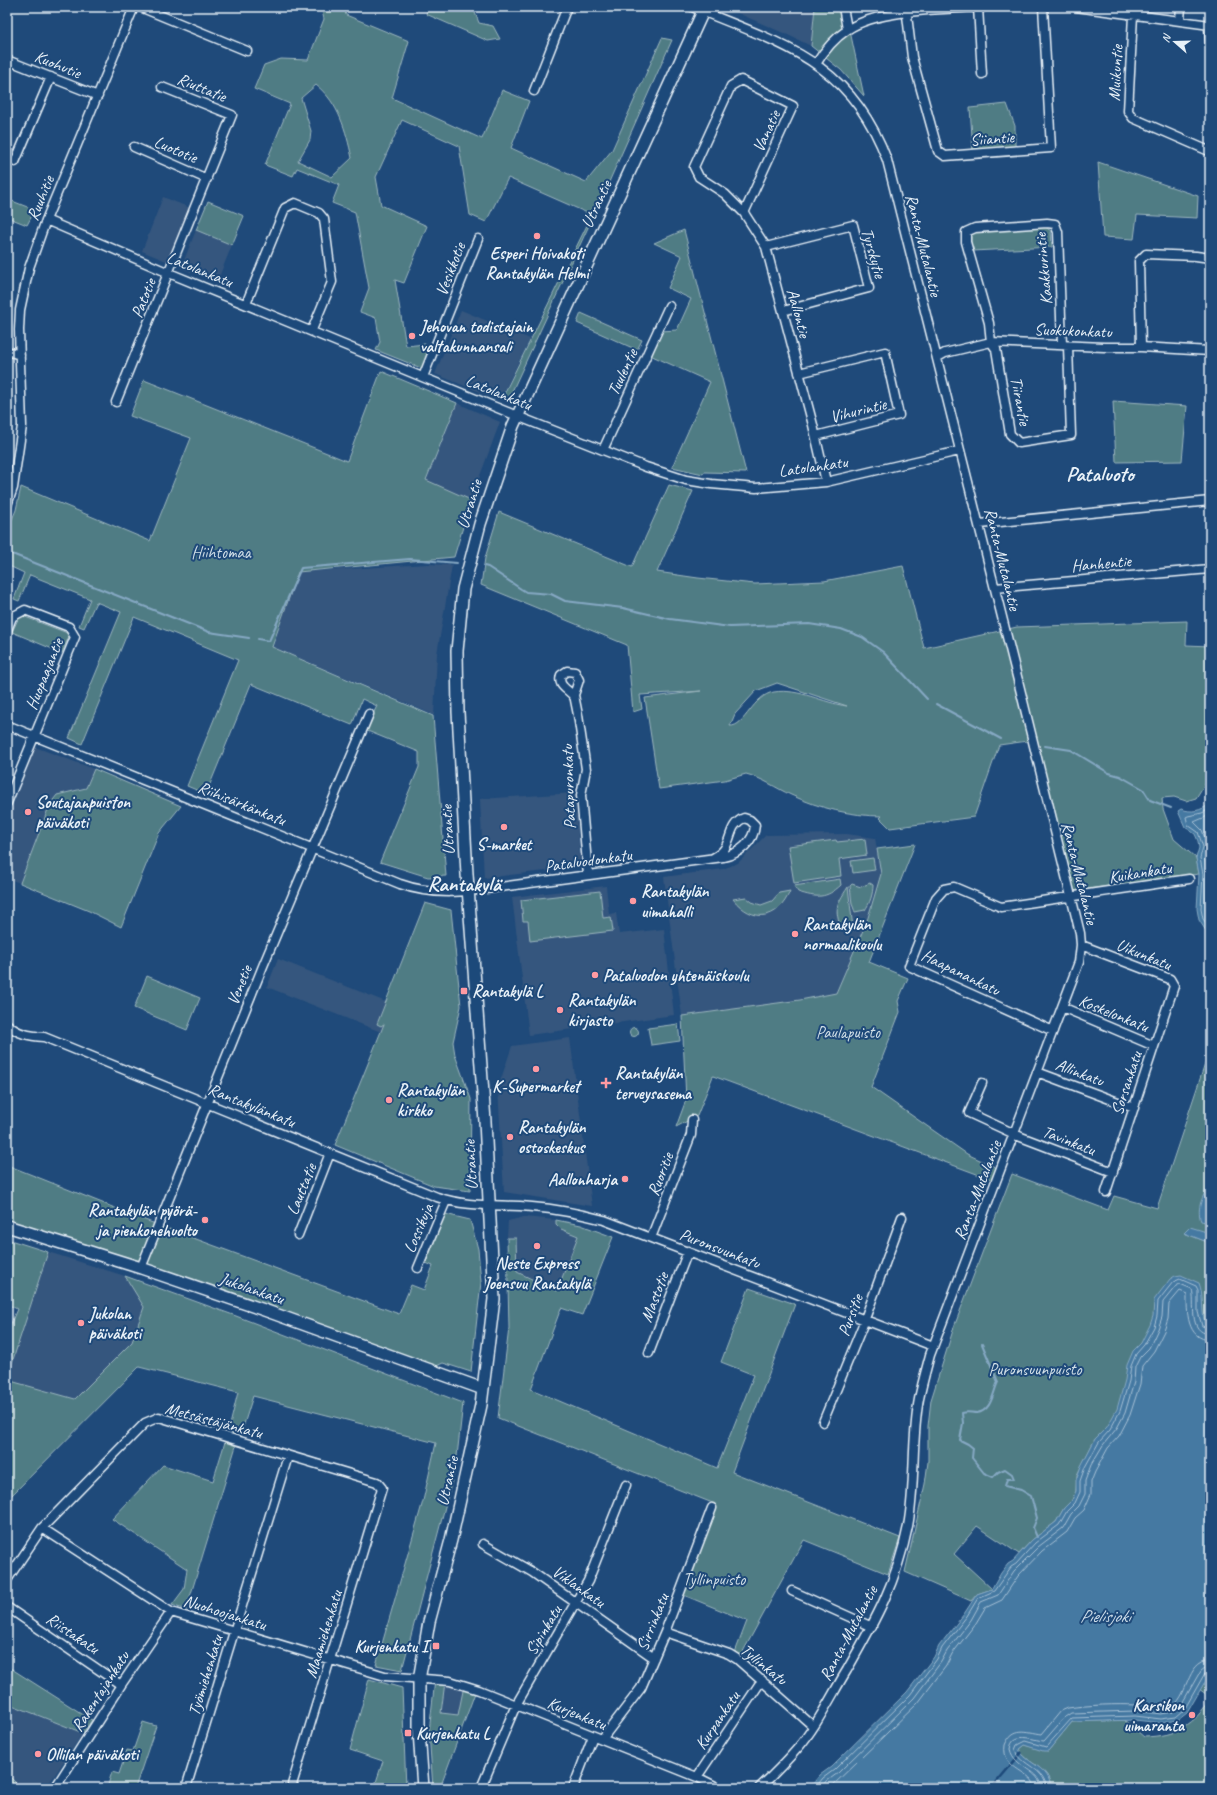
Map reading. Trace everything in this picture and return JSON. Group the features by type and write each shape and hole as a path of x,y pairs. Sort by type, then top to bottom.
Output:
{"main road":[{"name":"Utrantie","path":"423,1788 419,1732 419,1680 429,1622 469,1463 483,1390 494,1299 485,1113 468,892 458,712 457,651 463,588 480,524 502,455 518,416 704,9"},
{"name":"Jukolankatu","path":"7,1226 141,1268 264,1310 483,1390"}],"street":[{"name":"Ruuhitie","path":"7,505 13,488 22,426 20,310 24,287 33,255 46,220 134,7"},
{"path":"140,7 247,51"},
{"path":"534,91 567,7"},
{"path":"692,7 704,9"},
{"path":"843,7 847,29"},
{"path":"978,7 982,74"},
{"path":"816,64 833,41 847,29 876,16 906,10 984,7"},
{"name":"Siiantie","path":"906,10 912,57 938,151 945,156 1051,148 1043,7"},
{"path":"1076,7 1209,25 1210,42"},
{"path":"1180,20 1181,7"},
{"name":"Ranta-Mutalantie","path":"704,9 786,45 816,64 852,98 867,117 879,138 887,160 938,357 959,450 980,524 1071,896 1081,945 1079,962 1015,1134 933,1346 919,1400 914,1486 908,1526 899,1563 888,1596 872,1627 813,1726 798,1748 782,1767 759,1788"},
{"name":"Muikuntie","path":"1133,15 1128,111 1133,118 1209,151 1210,150"},
{"name":"Kuohutie","path":"7,60 98,96"},
{"path":"15,162 51,77"},
{"name":"Vanatie","path":"699,177 694,167 731,86 741,80 790,103 793,106 792,111 744,213"},
{"name":"Riuttatie","path":"162,87 232,115"},
{"name":"Patotie","path":"116,402 232,115"},
{"name":"Luototie","path":"134,147 207,179"},
{"name":"Aallontie","path":"699,177 725,194 744,213 766,247 816,436 826,482"},
{"path":"246,304 285,208 295,202 319,212 324,219 332,282 312,330"},
{"name":"Latolankatu","path":"46,220 169,273 312,330 518,416 653,470 697,482 760,488 826,482 959,450"},
{"name":"Kaakkurintie","path":"991,342 989,323 966,242 966,232 975,228 1047,223 1055,224 1058,232 1065,345"},
{"name":"Tyrskytie","path":"766,247 853,225 868,288 783,311"},
{"name":"Vesikkotie","path":"424,377 478,239"},
{"path":"1141,347 1139,261 1146,254 1210,258"},
{"name":"Tuulentie","path":"604,450 669,306"},
{"name":"Suokukonkatu","path":"938,357 945,353 991,342 1210,351"},
{"name":"Tiirantie","path":"991,342 996,349 1010,434 1019,443 1071,435 1065,345"},
{"path":"7,352 20,355"},
{"name":"Vihurintie","path":"799,372 885,352 899,415 816,436"},
{"path":"980,524 1210,501"},
{"name":"Hanhentie","path":"995,588 1210,569"},
{"name":"Huopaajantie","path":"7,630 12,617 25,610 69,626 75,637 34,736"},
{"path":"566,689 573,689 577,686 579,680 577,674 572,671 567,671 560,678 561,685 574,697"},
{"name":"Patapuronkatu","path":"577,686 574,697 586,769 581,795 588,875"},
{"name":"Venetie","path":"141,1268 312,847 369,714"},
{"name":"Riihisärkänkatu","path":"7,725 414,889 428,892 468,892"},
{"path":"7,803 34,736"},
{"name":"Pataluodonkatu","path":"468,892 726,857 738,851 748,843 754,833 755,825 750,820 744,818 734,824 726,847 721,854 712,858"},
{"name":"Kuikankatu","path":"944,888 954,887 1001,907 1190,879"},
{"name":"Haapanankatu","path":"944,888 936,898 909,966 1053,1031"},
{"name":"Uikunkatu","path":"1081,945 1170,979 1173,982"},
{"name":"Sorsankatu","path":"1106,1192 1174,986 1173,982"},
{"name":"Koskelonkatu","path":"1062,1007 1154,1046"},
{"name":"Rantakylänkatu","path":"7,1024 13,1030 30,1036 44,1036 330,1154 446,1200 474,1205 489,1205"},
{"name":"Allinkatu","path":"1037,1072 1134,1108"},
{"name":"Tavinkatu","path":"982,1083 970,1113 1015,1134 1113,1172"},
{"name":"Ruoritie","path":"651,1238 691,1135 692,1120"},
{"name":"Lauttatie","path":"298,1235 330,1154"},
{"name":"Lossikuja","path":"418,1268 446,1200"},
{"name":"Puronsuunkatu","path":"489,1205 532,1207 579,1214 604,1220 933,1346"},
{"name":"Pursitie","path":"824,1422 902,1217"},
{"name":"Mastotie","path":"649,1353 688,1251"},
{"name":"Metsästäjänkatu","path":"7,1580 42,1528 145,1423 159,1417 377,1482 382,1488"},
{"name":"Työmiehenkatu","path":"186,1788 288,1456"},
{"name":"Sipinkatu","path":"481,1788 516,1705 588,1581 626,1485"},
{"name":"Maamiehenkatu","path":"291,1788 382,1488"},
{"name":"Sirrinkatu","path":"602,1739 641,1688 666,1632 712,1508"},
{"name":"Nuohoojankatu","path":"42,1528 171,1612 385,1676 419,1680"},
{"name":"Viklankatu","path":"483,1544 527,1568 654,1658"},
{"path":"792,1591 872,1627"},
{"name":"Riistakatu","path":"7,1607 121,1685"},
{"name":"Rakentajankatu","path":"55,1788 121,1685 171,1612"},
{"name":"Tyllinkatu","path":"666,1632 729,1654 762,1680 813,1726"},
{"name":"Kurjenkatu","path":"419,1680 450,1681 479,1690 697,1777 719,1788"},
{"name":"Kurpankatu","path":"697,1777 762,1680"},
{"path":"573,1788 593,1736"}],"shaded area":[{"path":"724,7 815,7 811,46 788,35"},
{"path":"163,197 193,209 171,263 142,251"},
{"path":"196,230 232,245 217,282 181,268"},
{"path":"461,310 530,339 500,400 435,374"},
{"path":"457,403 500,422 471,500 426,481"},
{"path":"428,564 452,565 437,654 434,715 273,647 297,572"},
{"name":"Soutajanpuiston päiväkoti","path":"35,747 94,769 86,788 57,795 50,804 20,883 7,878 7,820"},
{"path":"575,793 581,867 484,878 480,799"},
{"name":"Rantakylän normaalikoulu","path":"847,834 875,838 881,874 867,921 836,993 800,1000 682,1016 664,877 723,869 738,863 766,835"},
{"name":"Pataluodon yhtenäiskoulu","path":"606,886 609,914 616,913 619,934 664,929 674,1015 529,1035 512,897"},
{"path":"278,959 386,1002 377,1024 385,1023 381,1032 267,987"},
{"path":"570,1038 592,1206 504,1192 498,1088 512,1046"},
{"path":"524,1217 556,1220 556,1224 561,1229 578,1236 557,1291 517,1272 516,1238 507,1238 508,1221"},
{"name":"Jukolan päiväkoti","path":"48,1252 125,1276 144,1307 132,1342 75,1399 7,1380 17,1344"},
{"path":"445,1682 464,1686 458,1715 440,1713"},
{"name":"Ollilan päiväkoti","path":"7,1703 83,1733 46,1788 21,1788 7,1774"}],"green space":[{"path":"321,7 344,7 346,15 409,41 392,98 482,139 502,90 529,101 511,148 586,182 612,150 662,38 672,40 605,191 508,400 502,398 592,215 508,178 486,222 470,215 459,146 402,120 376,177 381,205 427,226 404,283 395,280 406,346 425,344 427,360 421,368 376,350 380,342 376,318 360,312 369,288 355,212 332,203 339,185 297,168 293,176 265,165 290,104 254,89 264,65 281,59 308,60 324,19","holes":["316,85 324,92 336,109 340,118 352,158 332,177 298,161 310,140 311,131 301,98"]},
{"path":"429,7 461,7 465,10 474,10 479,23 493,26 500,39 488,41 426,14"},
{"path":"815,7 841,7 850,31 864,96 841,70 811,46"},
{"path":"1007,104 1015,126 1015,147 973,151 970,108"},
{"path":"1098,162 1198,196 1197,218 1137,215 1134,239 1103,237"},
{"path":"7,199 35,210 27,225 7,217"},
{"path":"208,201 244,216 232,245 196,230"},
{"path":"1044,226 1051,231 1052,247 973,251 969,237 973,232"},
{"path":"684,230 746,473 704,472 703,474 672,467 710,382 650,355 661,331 677,330 691,299 668,288 682,256 654,243"},
{"path":"581,313 642,340 637,350 577,323"},
{"name":"Hiihtomaa","path":"381,371 457,403 426,480 471,500 454,557 298,572 272,647 433,716 446,876 428,877 380,862 419,767 419,752 365,730 377,706 362,699 352,725 251,684 206,794 187,786 238,660 134,617 82,744 69,738 121,612 96,602 84,628 79,626 90,599 30,575 19,601 14,599 24,573 7,565 7,531 16,510 21,487 150,541 191,438 130,416 144,380 347,461"},
{"path":"1113,401 1187,406 1182,461 1116,462"},
{"path":"669,485 693,491 657,572 755,584 824,581 903,566 924,648 1017,627 1187,621 1186,645 1210,646 1210,782 1204,785 1196,798 1186,801 1174,797 1162,798 1163,809 1174,839 1196,858 1199,874 1072,891 1035,740 999,745 974,817 890,828 880,818 882,816 859,815 824,807 802,800 746,774 725,780 659,789 645,698 701,691 640,695 642,709 633,712 627,645 481,585 485,558 499,512 632,567","holes":["777,683 847,706 793,692 774,692 767,694 760,699 740,722 730,726 735,714 756,691"]},
{"path":"20,615 70,634 62,653 12,632"},
{"path":"94,769 181,806 159,833 121,927 89,911 20,883 50,804 57,795 86,788"},
{"path":"865,839 867,855 839,859 841,876 794,883 788,846 836,840 837,842"},
{"name":"Paulapuisto","path":"915,844 869,962 908,978 898,1001 900,1012 871,1087 967,1154 997,1168 993,1180 713,1076 697,1116 676,1127 686,1100 682,1016 800,1000 836,993 867,921 881,874 877,849"},
{"path":"873,858 875,870 853,873 851,861"},
{"path":"840,879 841,885 836,890 821,896 798,892 794,886"},
{"path":"870,883 873,885 872,895 865,910 855,912 852,904 850,886 852,884 861,887"},
{"path":"848,887 853,928 841,930 837,908"},
{"path":"600,891 603,918 611,917 613,931 530,941 528,921 523,921 521,900"},
{"path":"790,891 785,901 779,908 772,913 764,915 756,915 748,912 740,907 733,899 746,897 752,902 761,905 772,901 779,893"},
{"path":"425,903 451,910 461,1006 453,1042 455,1055 471,1099 470,1191 434,1186 335,1145 384,1024 381,1026 377,1024"},
{"path":"147,976 200,998 187,1030 134,1008"},
{"path":"678,1024 680,1041 651,1045 648,1028"},
{"path":"632,1028 636,1028 638,1032 636,1036 632,1036 630,1034 630,1030"},
{"name":"Puronsuunpuisto","path":"1210,1049 1210,1233 1184,1233 1210,1243 1210,1344 1095,1439 1077,1475 1076,1491 1072,1500 1064,1508 1056,1522 1032,1540 1019,1554 977,1526 954,1554 992,1589 977,1594 971,1601 905,1572 925,1484 928,1462 928,1426 931,1400 954,1327 1012,1174 1108,1210 1114,1196 1157,1208"},
{"path":"7,1165 150,1222 399,1314 411,1285 424,1290 433,1266 426,1263 445,1214 470,1220 478,1249 481,1282 471,1372 443,1363 432,1368 7,1223"},
{"name":"Tyllinpuisto","path":"556,1220 581,1225 613,1237 582,1315 561,1308 531,1389 717,1468 754,1375 721,1362 749,1288 795,1304 732,1472 900,1538 888,1574 804,1540 740,1657 734,1655 747,1621 681,1594 715,1504 498,1418 509,1328 507,1238 516,1238 517,1272 557,1291 578,1236 561,1229 556,1224"},
{"path":"7,1239 48,1252 7,1378 7,1333 17,1309 7,1304"},
{"path":"125,1276 236,1316 463,1403 456,1465 402,1670 376,1665 423,1501 436,1443 253,1396 240,1437 228,1433 238,1392 139,1367 7,1500 7,1380 75,1399 132,1342 144,1307"},
{"path":"225,1442 236,1446 186,1610 172,1605 184,1589 187,1569 112,1519 163,1465 213,1481"},
{"path":"7,1666 92,1720 83,1733 7,1703"},
{"path":"1210,1673 1210,1697 1199,1689"},
{"path":"369,1679 402,1688 406,1788 374,1788 383,1761 350,1750"},
{"path":"435,1680 445,1682 441,1713 458,1715 464,1686 476,1690 440,1788 433,1788 429,1732"},
{"path":"1210,1698 1210,1788 1050,1788 1050,1781 1047,1776 1043,1771 1027,1759 1019,1749 1024,1745 1048,1751 1072,1722 1124,1720 1144,1737 1165,1735 1183,1728 1190,1723 1204,1708"},
{"path":"143,1722 156,1726 135,1788 107,1788 112,1772 119,1774 127,1750 133,1751"},
{"path":"7,1774 21,1788 7,1788"}],"water":[{"path":"1210,804 1210,937 1199,920 1197,909 1199,874 1196,858 1199,848 1198,841 1195,834 1185,827 1178,811 1181,809 1196,811"},
{"path":"1210,1184 1210,1223 1201,1221 1199,1211 1203,1197"},
{"path":"1190,1227 1210,1233 1210,1243 1184,1233"},
{"name":"Pielisjoki","path":"1181,1275 1199,1283 1205,1323 1210,1325 1210,1673 1187,1713 1178,1720 1161,1723 1135,1720 1072,1722 1048,1751 1043,1751 1024,1745 1019,1749 1022,1754 1043,1770 1047,1775 1050,1788 809,1788 820,1775 831,1767 907,1692 934,1657 939,1646 964,1614 977,1594 992,1589 1008,1564 1013,1561 1032,1540 1056,1522 1064,1508 1072,1500 1076,1491 1076,1480 1081,1466 1095,1439 1107,1427 1117,1409 1125,1380 1127,1365 1133,1351 1141,1343 1150,1325 1153,1316 1154,1300 1170,1279"}],"pier":[{"path":"1021,1751 1023,1753 993,1788 990,1788"}],"waterway":[{"path":"7,552 209,632 249,638"},
{"path":"258,639 269,641 301,568 410,559 457,563"},
{"path":"484,566 488,567 526,592 551,594 565,601 623,608 670,619 730,627 809,624 841,629 862,637 883,652 927,699"},
{"path":"936,704 1001,739"},
{"path":"1045,746 1071,750 1109,773 1120,776 1143,789 1150,800 1171,808"},
{"path":"982,1344 998,1382 986,1409 977,1413 962,1413 963,1423 960,1440 973,1448 972,1458 984,1473 993,1477 998,1472 1005,1469 1012,1474 1014,1479 1007,1479 1005,1486 1021,1490 1031,1496 1037,1518 1033,1528 1037,1537"}],"place":[{"name":"Esperi Hoivakoti Rantakylän Helmi","path":"537,236"},
{"name":"Jehovan todistajain valtakunnansali","path":"412,336"},
{"name":"Soutajanpuiston päiväkoti","path":"28,812"},
{"name":"S-market","path":"504,827"},
{"name":"Rantakylän uimahalli","path":"633,901"},
{"name":"Rantakylän normaalikoulu","path":"795,934"},
{"name":"Pataluodon yhtenäiskoulu","path":"595,975"},
{"name":"Rantakylä L","path":"464,991"},
{"name":"Rantakylän kirjasto","path":"560,1010"},
{"name":"K-Supermarket","path":"536,1069"},
{"name":"Rantakylän terveysasema","path":"606,1083"},
{"name":"Rantakylän kirkko","path":"389,1100"},
{"name":"Rantakylän ostoskeskus","path":"510,1137"},
{"name":"Aallonharja","path":"625,1179"},
{"name":"Rantakylän pyörä- ja pienkonehuolto","path":"205,1220"},
{"name":"Neste Express Joensuu Rantakylä","path":"537,1246"},
{"name":"Jukolan päiväkoti","path":"81,1323"},
{"name":"Kurjenkatu I","path":"436,1646"},
{"name":"Karsikon uimaranta","path":"1192,1715"},
{"name":"Kurjenkatu L","path":"408,1733"},
{"name":"Ollilan päiväkoti","path":"38,1754"}],"district":[{"name":"Pataluoto","path":"1100,474"},
{"name":"Rantakylä","path":"464,884"}]}
